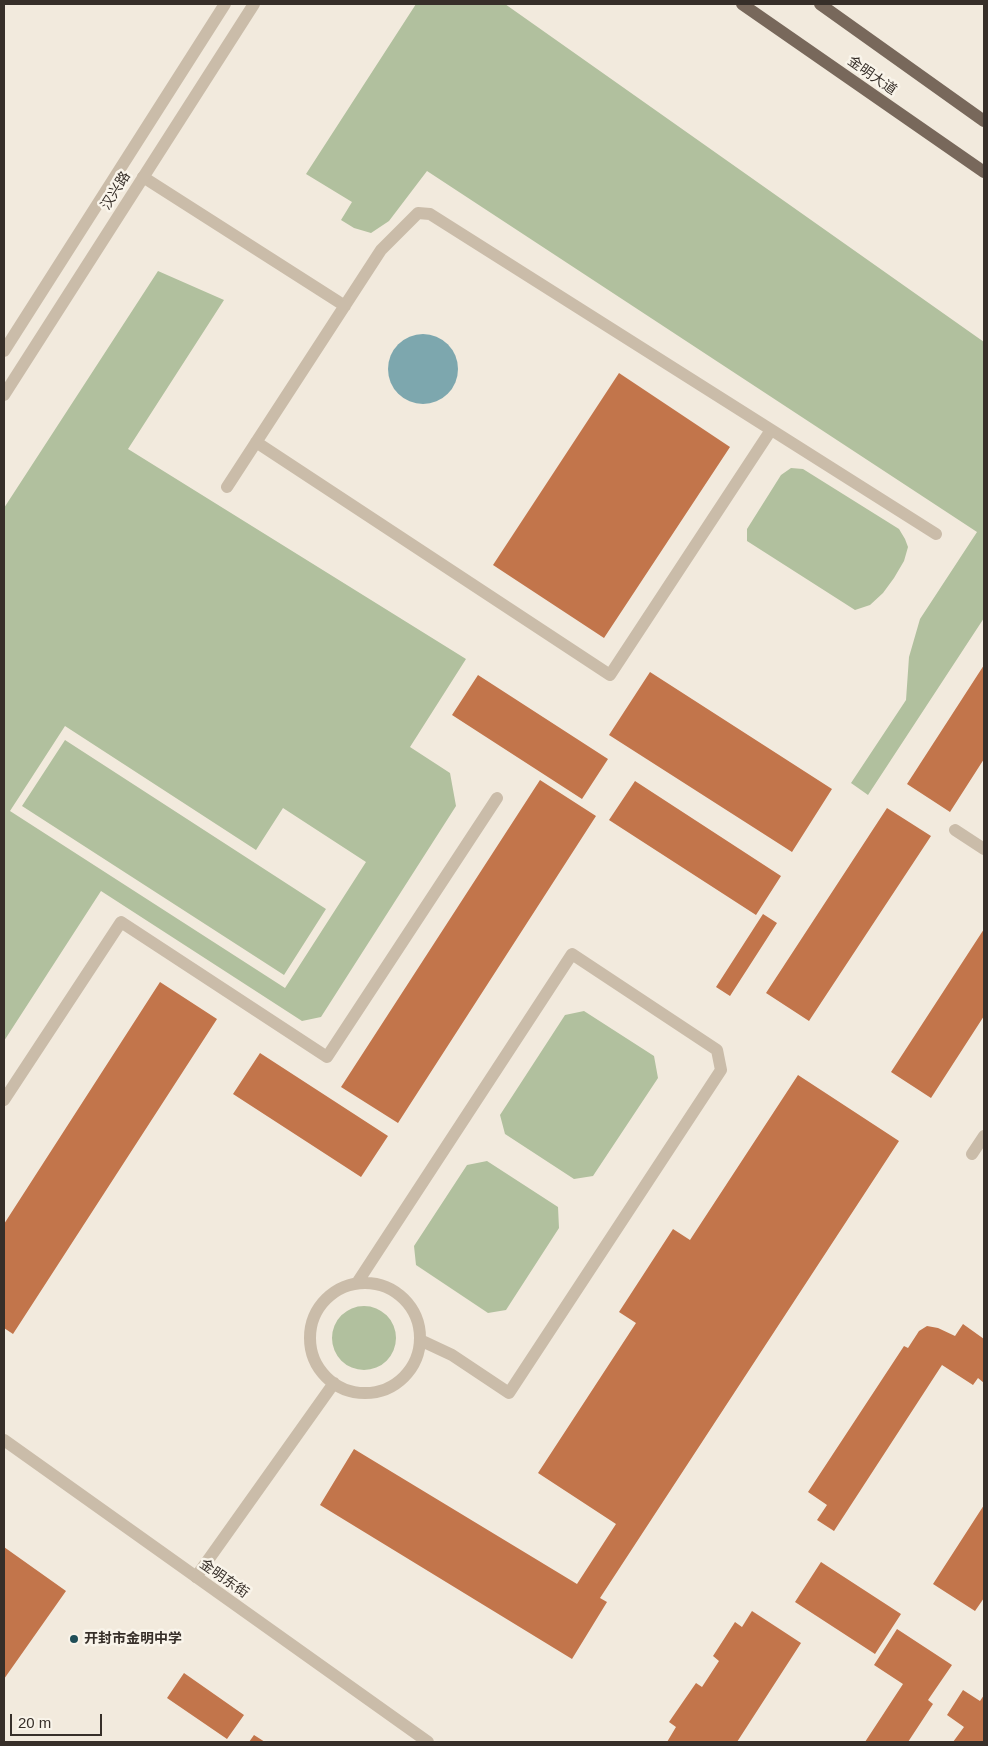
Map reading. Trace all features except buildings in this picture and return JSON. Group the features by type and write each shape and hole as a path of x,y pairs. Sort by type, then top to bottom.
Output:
{"main road":[{"name":"金明大道","path":"742,4 984,172"},
{"name":"金明大道","path":"820,4 984,121"}],"street":[{"name":"汉兴路","path":"4,351 225,4"},
{"name":"汉兴路","path":"4,395 254,4"},
{"path":"143,177 345,306"},
{"path":"227,487 381,250 418,213 430,214 936,534"},
{"path":"256,442 610,675 771,430"},
{"path":"4,1100 121,922 327,1057 497,798"},
{"path":"955,830 984,849"},
{"path":"357,1283 572,954 717,1050 722,1070 509,1393 452,1355 420,1340"},
{"path":"972,1154 984,1136"},
{"path":"357,1283 382,1284 398,1292 410,1304 417,1317 421,1332 415,1362 407,1374 396,1384 368,1393 352,1392 339,1387 326,1378 311,1353 312,1319 321,1304 333,1292 348,1284 357,1283"},
{"path":"196,1577 334,1383"},
{"name":"金明东街","path":"4,1440 428,1742"}],"green space":[{"path":"416,4 505,4 984,342 984,618 868,795 851,783 906,700 909,657 920,619 977,532 427,171 389,221 371,233 354,228 341,220 352,202 306,174"},
{"path":"158,271 224,300 128,449 466,659 410,747 450,773 456,806 321,1017 302,1021 101,891 4,1041 4,508","holes":["65,726 256,850 283,808 366,862 285,988 10,811"]},
{"path":"791,468 803,469 899,529 905,539 908,547 904,561 883,593 870,605 855,610 747,541 747,529 781,475"},
{"path":"65,740 326,909 284,975 22,806"},
{"path":"584,1011 654,1056 658,1078 593,1176 574,1179 505,1134 500,1115 565,1015"},
{"path":"487,1161 558,1207 559,1228 506,1310 488,1313 416,1265 414,1246 467,1165"},
{"path":"358,1306 370,1306 387,1315 394,1326 396,1338 394,1350 387,1361 370,1370 358,1370 346,1365 337,1356 332,1344 332,1332 337,1320 346,1311"}],"water":[{"path":"430,334 443,340 452,349 456,355 458,369 456,383 448,394 437,402 416,404 409,402 398,394 390,383 388,362 390,355 398,344 409,336"}],"place":[{"name":"开封市金明中学","path":"74,1639"}]}
